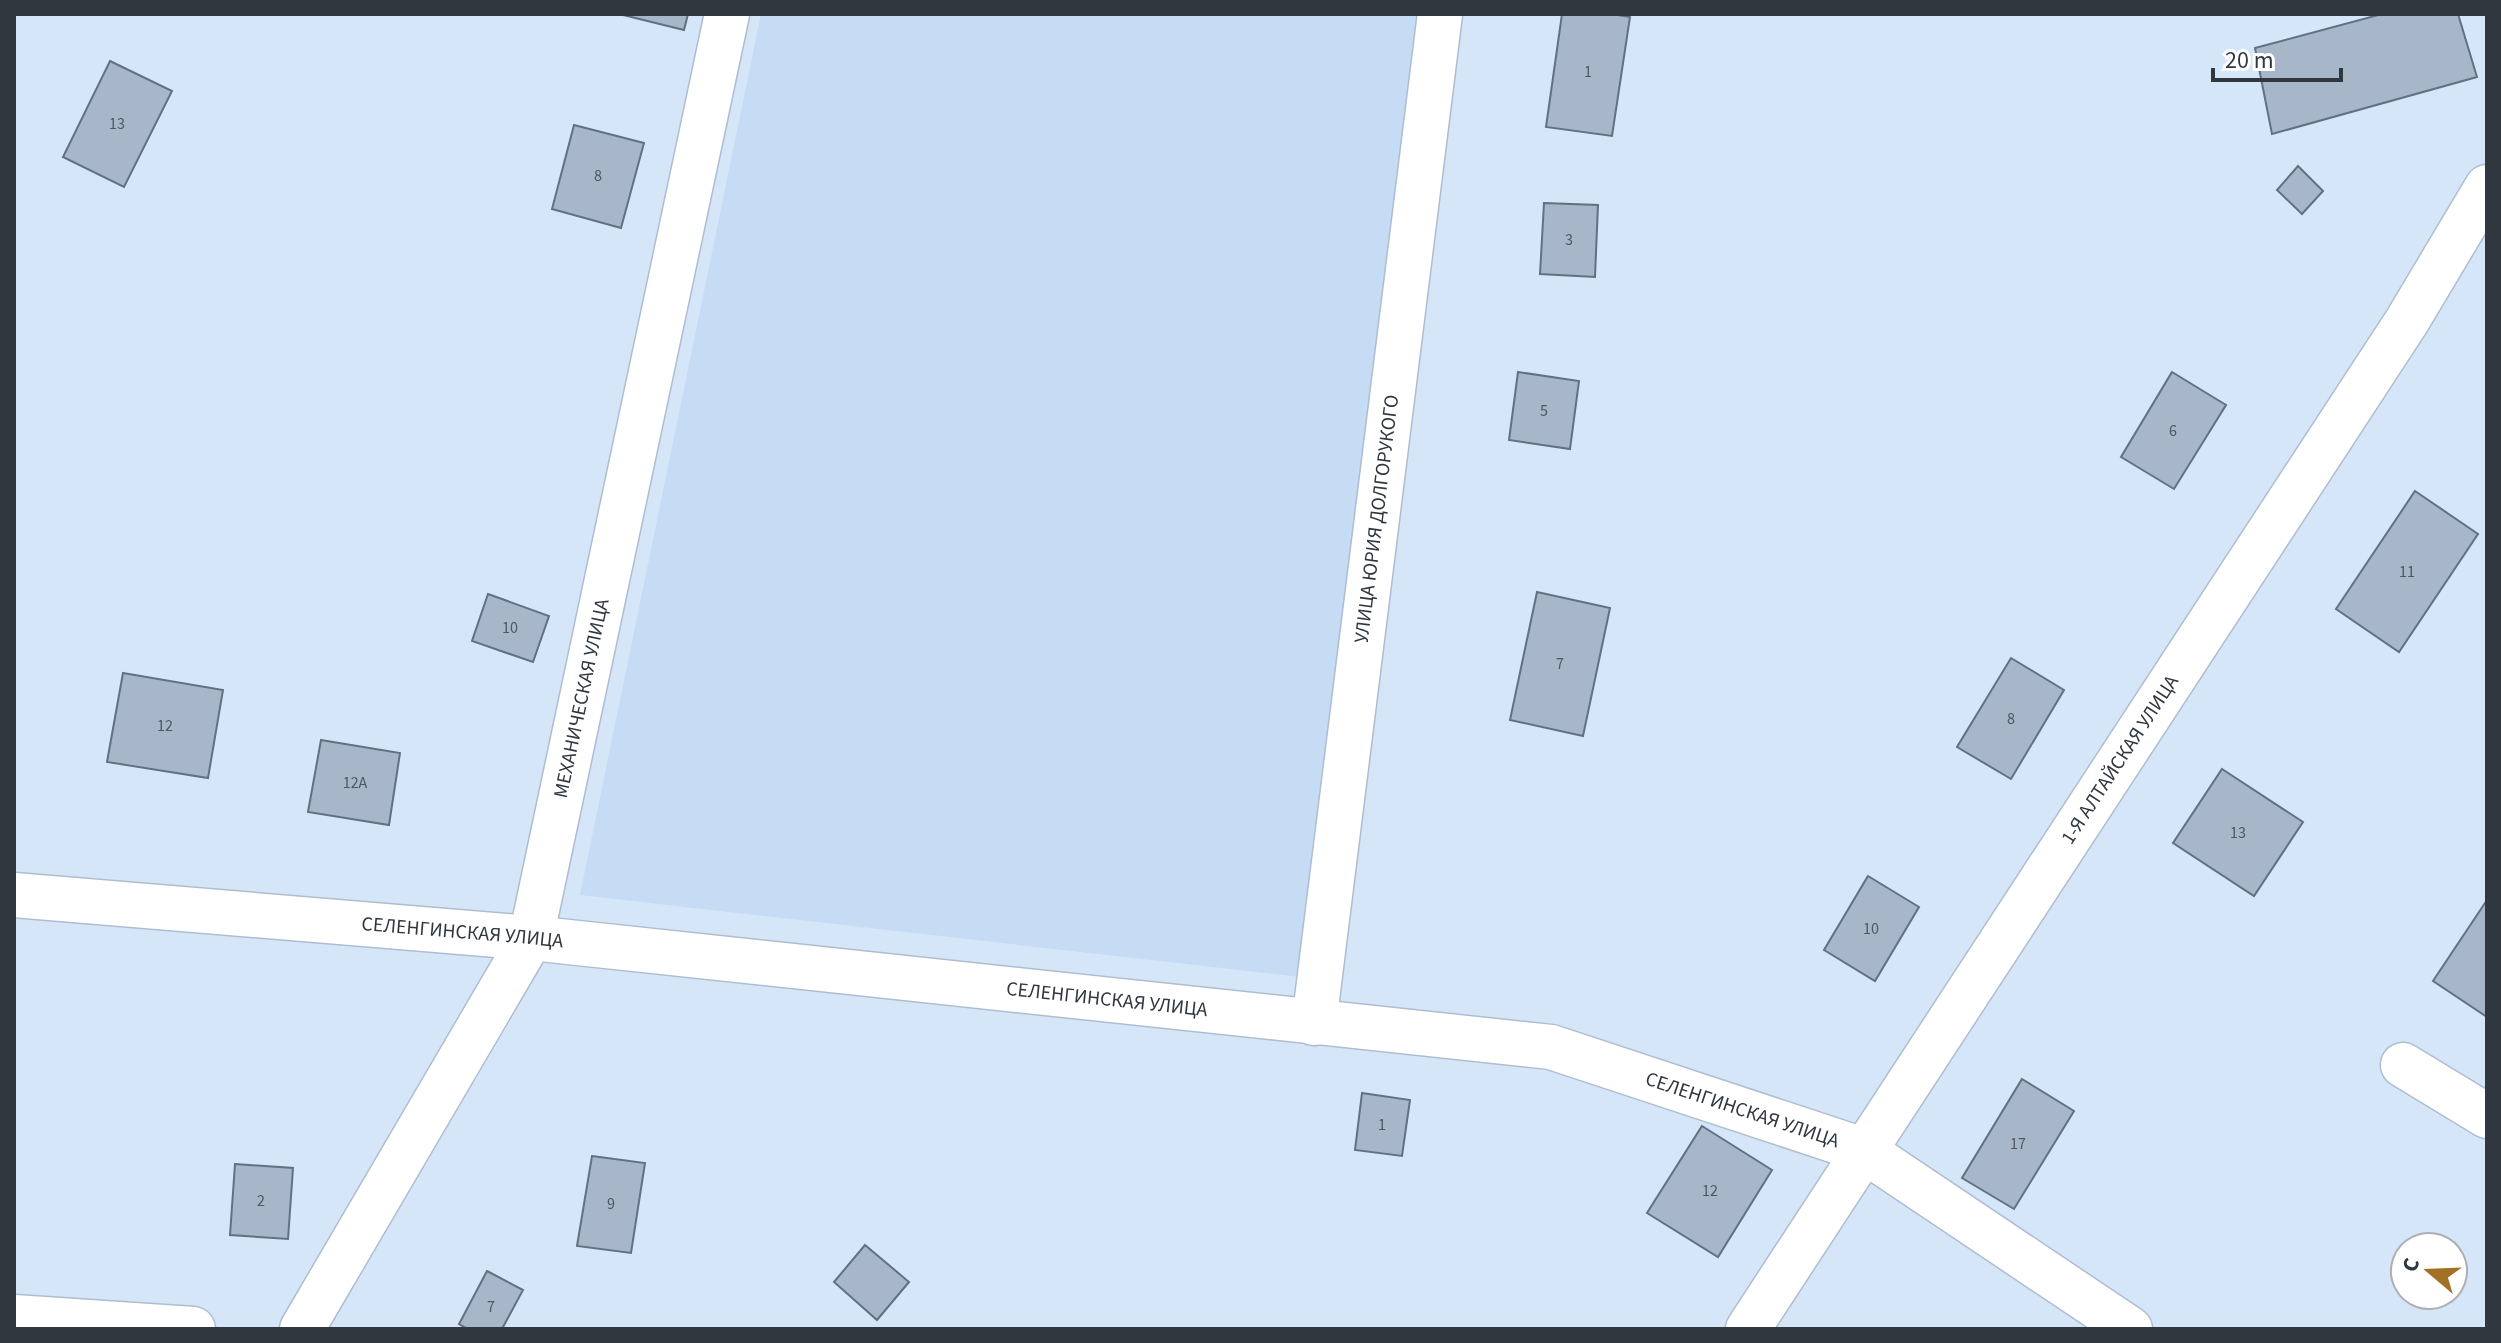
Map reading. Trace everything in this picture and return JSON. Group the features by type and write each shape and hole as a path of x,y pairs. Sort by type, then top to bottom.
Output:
{"street":[{"name":"МЕХАНИЧЕСКАЯ УЛИЦА","path":"302,1329 531,938 727,14"},
{"name":"УЛИЦА ЮРИЯ ДОЛГОРУКОГО","path":"1314,1023 1440,14"},
{"name":"1-Я АЛТАЙСКАЯ УЛИЦА","path":"1748,1329 2407,321 2487,187"},
{"name":"СЕЛЕНГИНСКАЯ УЛИЦА","path":"14,895 531,938 1551,1047 1863,1150 2130,1329"},
{"path":"2403,1065 2487,1116"},
{"path":"14,1317 193,1329"}],"shaded area":[{"path":"761,14 1431,14 1309,978 580,895"}],"building":[{"path":"619,14 688,14 684,30"},
{"path":"1562,14 1630,17 1612,136 1546,127"},
{"path":"2382,14 2458,14 2477,77 2272,134 2255,48"},
{"path":"110,61 172,91 124,187 63,157"},
{"path":"574,125 644,143 621,228 552,209"},
{"path":"2298,166 2323,191 2302,214 2277,190"},
{"path":"1544,203 1598,205 1595,277 1540,274"},
{"path":"1518,372 1579,381 1570,449 1509,440"},
{"path":"2172,372 2226,405 2174,489 2121,457"},
{"path":"2415,491 2478,534 2399,652 2336,609"},
{"path":"1537,592 1610,608 1583,736 1510,720"},
{"path":"488,594 549,616 533,662 472,641"},
{"path":"2011,658 2064,690 2011,779 1957,747"},
{"path":"123,673 223,690 208,778 107,762"},
{"path":"321,740 400,753 389,825 308,812"},
{"path":"2222,769 2303,822 2254,896 2173,843"},
{"path":"1868,876 1919,907 1875,981 1824,950"},
{"path":"2487,900 2487,1017 2433,981"},
{"path":"2022,1079 2074,1111 2014,1209 1962,1178"},
{"path":"1362,1093 1410,1100 1402,1156 1355,1150"},
{"path":"1702,1126 1772,1170 1718,1257 1647,1213"},
{"path":"592,1156 645,1163 631,1253 577,1246"},
{"path":"235,1164 293,1168 288,1239 230,1235"},
{"path":"865,1245 909,1282 877,1320 834,1282"},
{"path":"487,1271 523,1290 502,1329 468,1329 459,1324"}]}
